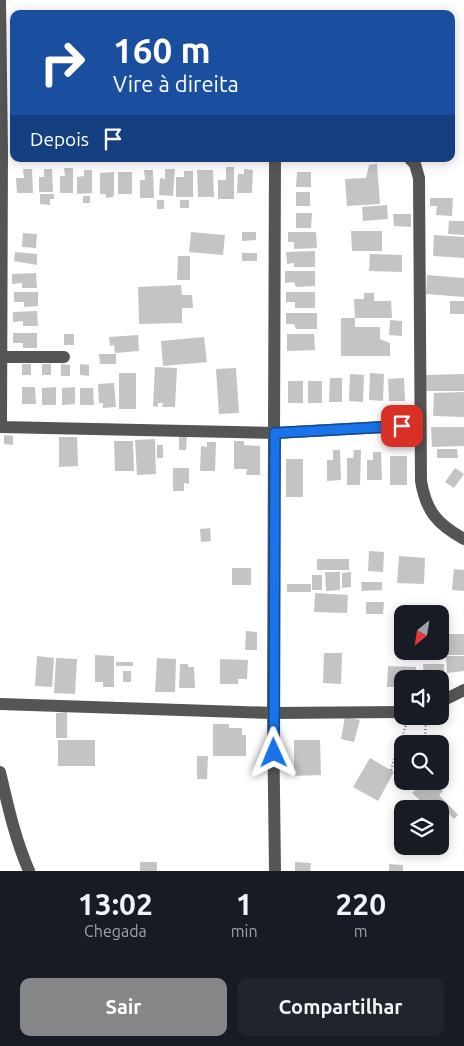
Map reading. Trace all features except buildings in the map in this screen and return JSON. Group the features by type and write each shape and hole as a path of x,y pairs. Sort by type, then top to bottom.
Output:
{"street":[{"path":"0,0 5,151 1,427 275,433 420,425"},
{"path":"275,162 273,713 276,871"},
{"path":"413,162 419,178 421,481 427,504 435,518 464,539"},
{"path":"1,357 64,357"},
{"path":"449,698 464,690"},
{"path":"0,704 273,713 394,712"},
{"path":"0,772 9,812 22,856 29,871"}],"path":[{"path":"391,770 406,725"}],"route":[{"path":"274,753 275,433 402,426"}]}
